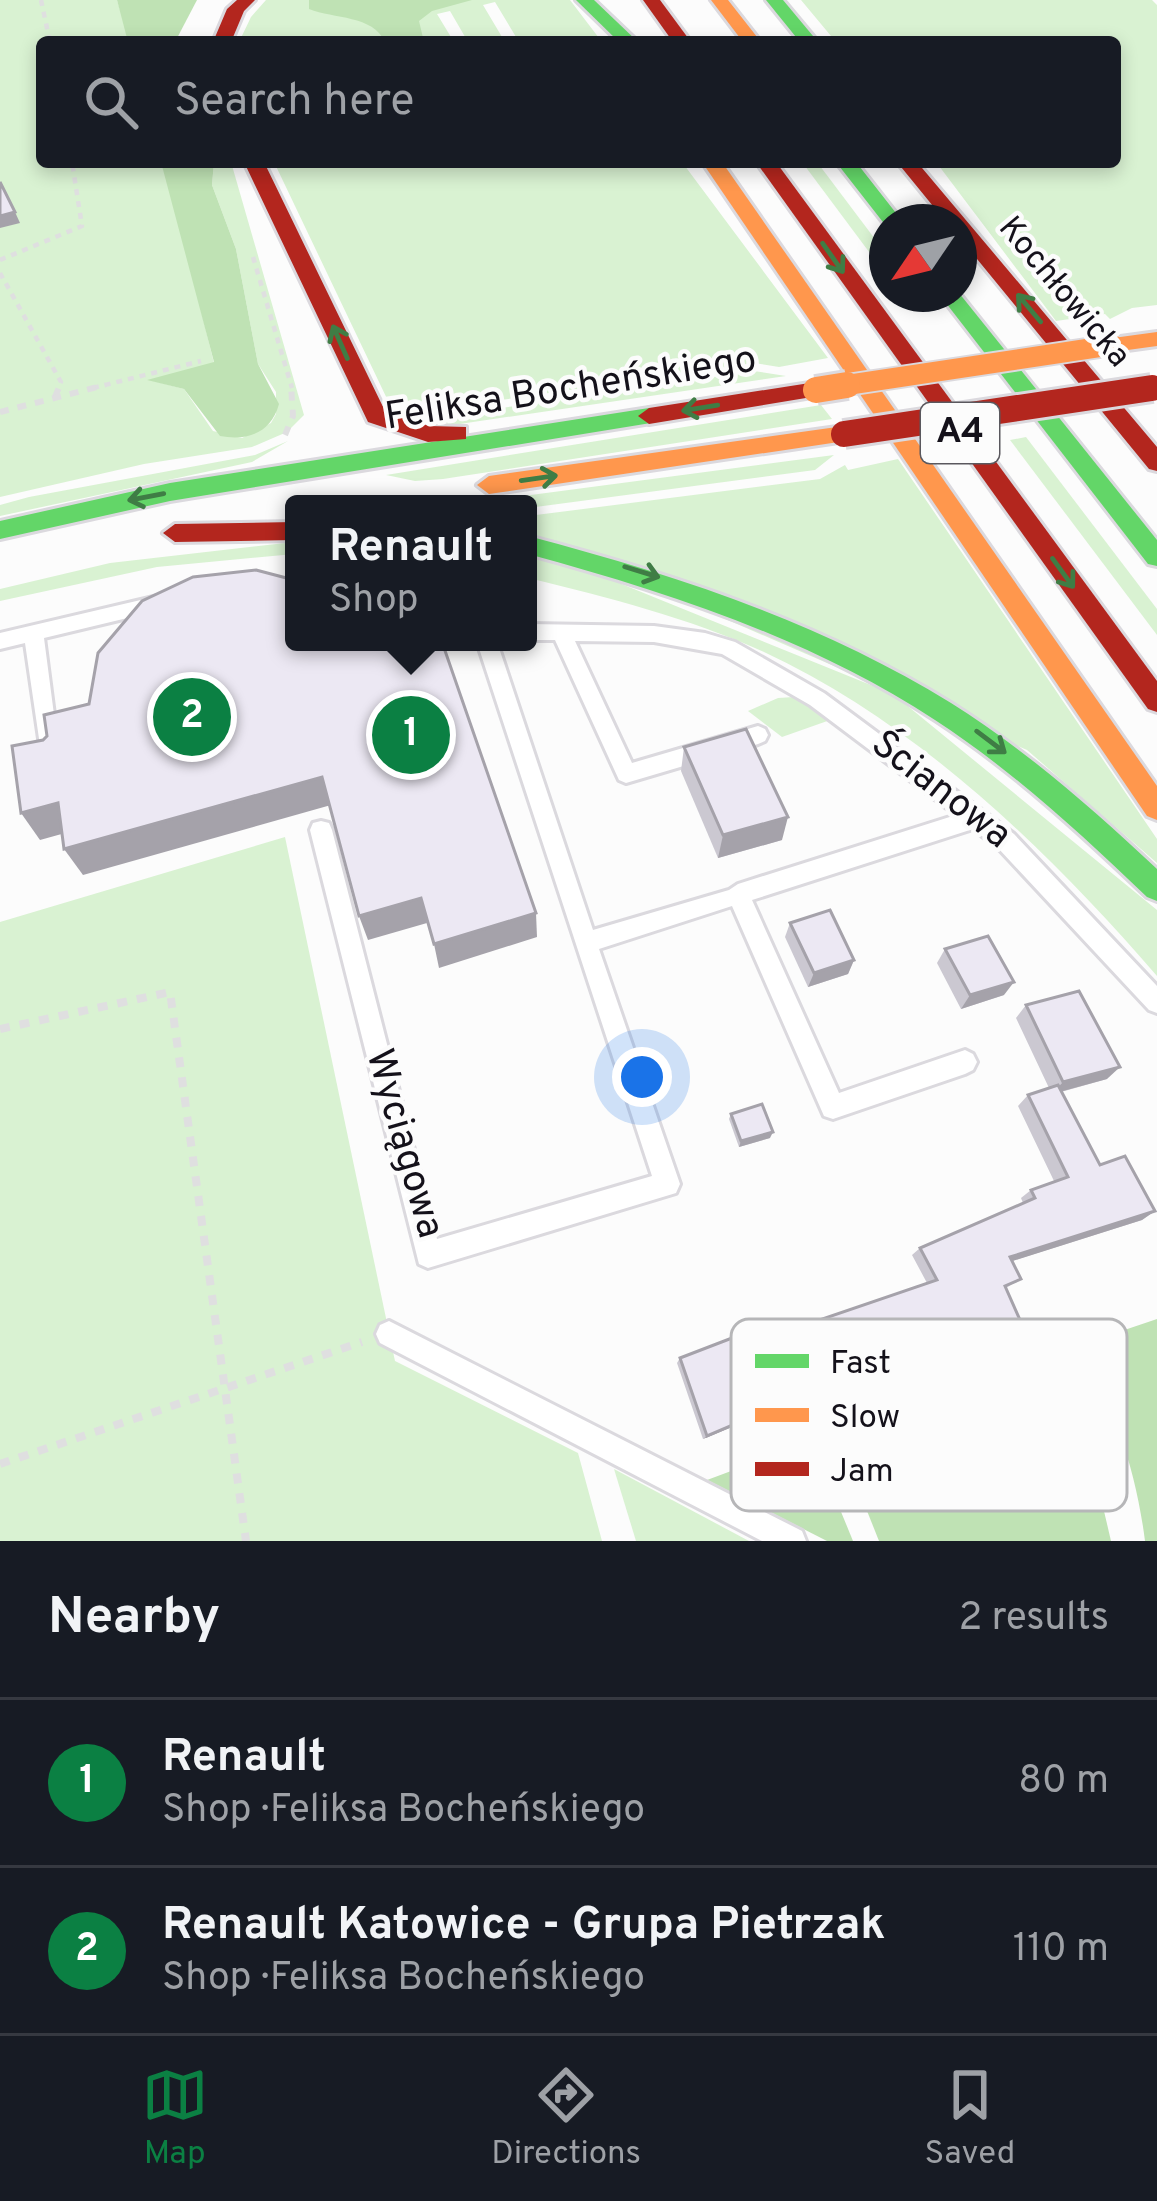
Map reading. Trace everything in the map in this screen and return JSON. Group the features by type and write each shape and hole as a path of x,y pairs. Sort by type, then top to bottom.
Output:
{"main road":[{"path":"225,36 236,9 248,0"},
{"path":"584,0 623,36"},
{"path":"600,0 625,36"},
{"path":"651,0 678,36"},
{"path":"719,0 747,36"},
{"path":"774,0 803,36"},
{"path":"252,168 284,289"},
{"path":"253,168 376,416 428,434 585,427"},
{"path":"716,168 1157,808"},
{"name":"A4","path":"770,168 1157,701"},
{"path":"851,168 878,204"},
{"name":"Kochłowicka","path":"913,168 942,204"},
{"name":"Kochłowicka","path":"977,246 1157,463"},
{"name":"A4","path":"963,312 1157,557"},
{"name":"Feliksa Bocheńskiego","path":"0,530 261,478 338,449 585,427 1157,339"},
{"name":"Feliksa Bocheńskiego","path":"470,488 1155,387"},
{"path":"261,478 290,462 338,449 373,480 393,490"},
{"path":"285,516 164,535 285,531"},
{"path":"537,547 616,564 704,591 788,625 876,670 965,722 1036,776 1157,888"}],"lane":[{"path":"0,641 184,598"},
{"path":"34,633 50,761"},
{"name":"Ścianowa","path":"537,633 682,636 728,648 818,698 977,818 1041,875 1157,1002"},
{"path":"562,634 626,774 758,735"},
{"path":"490,651 586,943 725,899"},
{"path":"965,1062 833,1107 738,894 977,818"},
{"name":"Wyciągowa","path":"320,830 428,1256 667,1184 586,943"},
{"path":"388,1334 731,1510"},
{"path":"733,1511 792,1541"}],"path":[{"path":"41,0 49,36"},
{"path":"0,260 82,226 73,168"},
{"path":"249,243 295,405 284,438"},
{"path":"0,273 61,382 55,398"},
{"path":"0,412 201,361"},
{"path":"0,1029 170,992 246,1541"},
{"path":"0,1464 388,1334"}],"green space":[{"path":"0,0 117,0 128,36 36,36 36,168 165,168 214,363 150,380 184,389 213,431 242,438 271,423 276,392 258,364 236,249 212,185 213,168 233,168 304,415 287,432 252,447 144,464 0,497"},
{"path":"117,0 197,0 178,36 126,36"},
{"path":"266,0 570,0 597,36 515,36 495,2 483,5 501,36 465,36 450,11 437,14 450,36 242,36"},
{"path":"309,0 472,0 432,11 419,21 423,36 381,36 362,22 309,9"},
{"path":"801,0 1152,0 1157,5 1157,305 1132,308 1110,319 1105,314 1056,321 977,216 977,204 968,204 941,168 1121,168 1121,36 831,36"},
{"path":"163,168 213,168 212,185 236,249 258,364 279,404 270,422 257,433 220,436 184,389 147,380 214,362"},
{"path":"277,168 686,168 828,358 779,367 754,363 440,409 390,405"},
{"path":"806,168 822,168 869,231 869,252"},
{"path":"754,371 786,376 453,425 410,413 446,416"},
{"path":"821,405 832,419 443,479 415,481 386,475"},
{"path":"1026,437 1157,609 1157,635 1010,440"},
{"path":"288,441 252,462 0,516 0,505 29,497 255,455"},
{"path":"834,455 815,470 537,507 537,495 531,495"},
{"path":"898,459 1157,839 1157,863 1027,750 537,537 537,515 820,479 845,465 848,470"},
{"path":"285,543 285,555 157,567 0,601 0,589 110,563"},
{"path":"537,559 587,570 893,694 1157,910 1157,976 1025,837 977,793 875,715 764,652 648,609 537,580"},
{"path":"794,697 833,719 782,737 748,711 778,698"},
{"path":"285,837 395,1361 578,1453 602,1541 0,1541 0,922"},
{"path":"1157,1319 1157,1541 1145,1541 1127,1458 1127,1329"},
{"path":"614,1469 749,1541 636,1541"},
{"path":"731,1471 731,1492 707,1480"},
{"path":"768,1511 841,1511 853,1541 827,1541"},
{"path":"867,1511 1104,1511 1111,1541 879,1541"}],"building":[{"path":"0,182 15,212 0,216"},
{"path":"256,570 285,578 285,651 445,651 536,913 434,944 421,898 359,916 322,777 64,849 58,803 21,813 12,746 43,740 47,736 44,715 89,704 98,653 142,601 193,577"},
{"path":"746,729 788,817 723,835 684,747"},
{"path":"830,910 854,960 814,973 790,923"},
{"path":"988,936 1014,982 970,995 945,949"},
{"path":"1079,991 1120,1067 1063,1082 1026,1005"},
{"path":"1058,1085 1100,1165 1125,1156 1155,1211 1010,1257 1021,1279 1005,1286 1020,1319 822,1319 937,1280 920,1248 1035,1198 1031,1190 1068,1177 1028,1095"},
{"path":"762,1104 773,1132 741,1141 731,1114"},
{"path":"731,1338 731,1426 707,1436 680,1358"}],"traffic: fast":[{"path":"584,0 623,36"},
{"path":"774,0 804,36"},
{"path":"851,168 879,204"},
{"path":"963,312 1157,557"},
{"path":"0,530 170,492 649,416"},
{"path":"537,547 709,599 869,668 1016,762 1157,888"}],"traffic: slow":[{"path":"719,0 747,36"},
{"path":"716,168 1157,808"},
{"path":"1113,345 1157,339"},
{"path":"816,390 1113,345"},
{"path":"489,485 844,434"}],"traffic: jam":[{"path":"225,36 236,9 247,0"},
{"path":"651,0 678,36"},
{"path":"257,168 376,416 428,434 458,433"},
{"path":"770,168 1157,701"},
{"path":"912,168 942,204"},
{"path":"977,246 1157,463"},
{"path":"844,434 1152,388"},
{"path":"649,416 816,390"},
{"path":"175,533 285,531"}],"place":[{"name":"Renault Katowice - Grupa Pietrzak","path":"192,717"},
{"name":"Renault","path":"411,735"}]}
